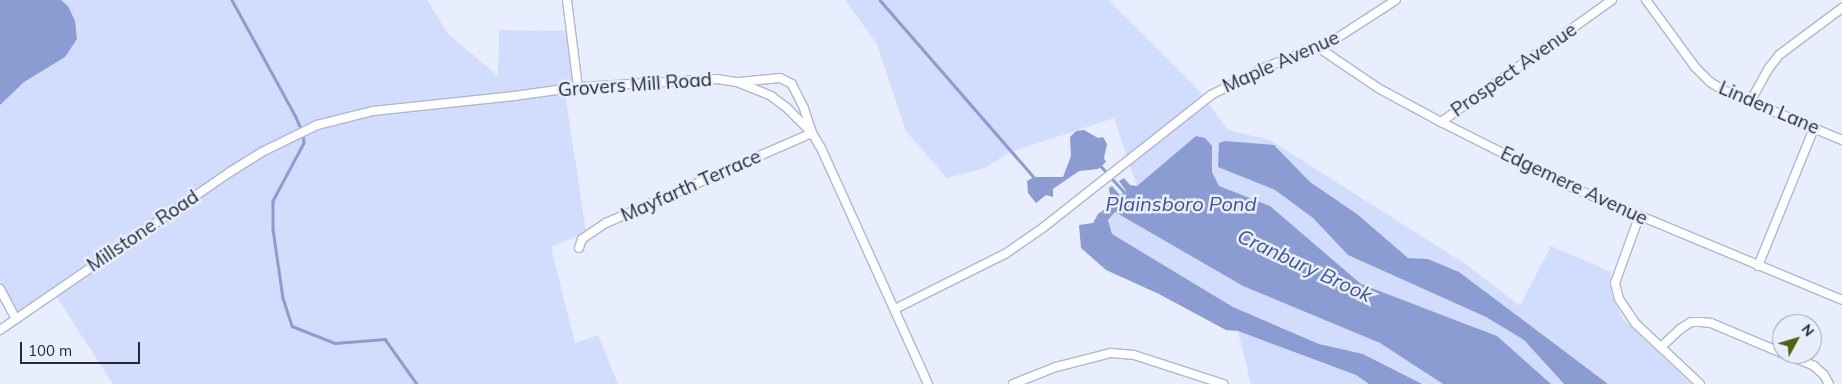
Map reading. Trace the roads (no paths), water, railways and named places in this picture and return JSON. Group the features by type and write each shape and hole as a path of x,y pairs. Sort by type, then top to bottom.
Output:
{"street":[{"path":"567,0 578,87"},
{"name":"Maple Avenue","path":"896,309 1006,254 1192,108 1217,91 1266,67 1318,48 1396,0"},
{"name":"Prospect Avenue","path":"1441,122 1612,0"},
{"name":"Linden Lane","path":"1646,0 1695,68 1710,82 1750,102 1842,140"},
{"path":"1750,102 1768,68 1779,56 1842,8"},
{"name":"Edgemere Avenue","path":"1318,48 1364,79 1441,122 1566,185 1842,300"},
{"name":"Grovers Mill Road","path":"289,138 317,125 373,111 578,87 701,78 737,82 770,96 787,108 812,133 821,148 896,309 928,384"},
{"path":"737,82 780,78 792,84 804,108 812,133"},
{"path":"1758,266 1814,128"},
{"name":"Mayfarth Terrace","path":"579,248 582,239 606,223 812,133"},
{"name":"Millstone Road","path":"0,330 216,181 289,138"},
{"path":"1640,217 1615,283 1619,299 1626,312 1700,384"},
{"path":"0,289 16,319"},
{"path":"1661,347 1680,329 1692,322 1701,322 1711,323 1772,348"},
{"path":"1013,384 1056,367 1112,353 1134,355 1223,384"},
{"path":"1809,364 1824,375 1829,384"}],"water":[{"path":"0,0 61,0 68,6 75,21 77,39 65,57 24,82 0,105"},
{"path":"1084,130 1098,138 1103,137 1107,144 1104,158 1106,162 1098,169 1079,171 1053,189 1053,197 1046,195 1036,203 1028,193 1027,181 1034,177 1063,177 1071,156 1070,137 1076,131"},
{"name":"Plainsboro Pond","path":"1196,136 1205,138 1212,146 1212,172 1219,186 1270,206 1361,284 1497,336 1551,384 1443,384 1380,343 1243,286 1115,212 1108,220 1112,234 1233,307 1319,344 1363,354 1422,384 1369,384 1356,375 1238,331 1226,330 1159,294 1106,270 1081,248 1079,225 1093,223 1098,214 1111,205 1109,188 1112,186 1120,195 1126,191 1119,181 1124,178 1130,185 1137,186"},
{"name":"Plainsboro Pond","path":"1225,141 1274,145 1310,182 1357,214 1408,258 1428,259 1459,272 1608,384 1564,384 1524,340 1486,317 1348,255 1313,218 1275,190 1218,167 1219,143"}],"waterway":[{"path":"232,0 303,133 304,143 273,201 273,229 283,298 292,326 335,343 385,339 417,384"},
{"name":"Cranbury Brook","path":"880,0 1035,178"},
{"name":"Cranbury Brook","path":"1100,165 1126,194"}]}
